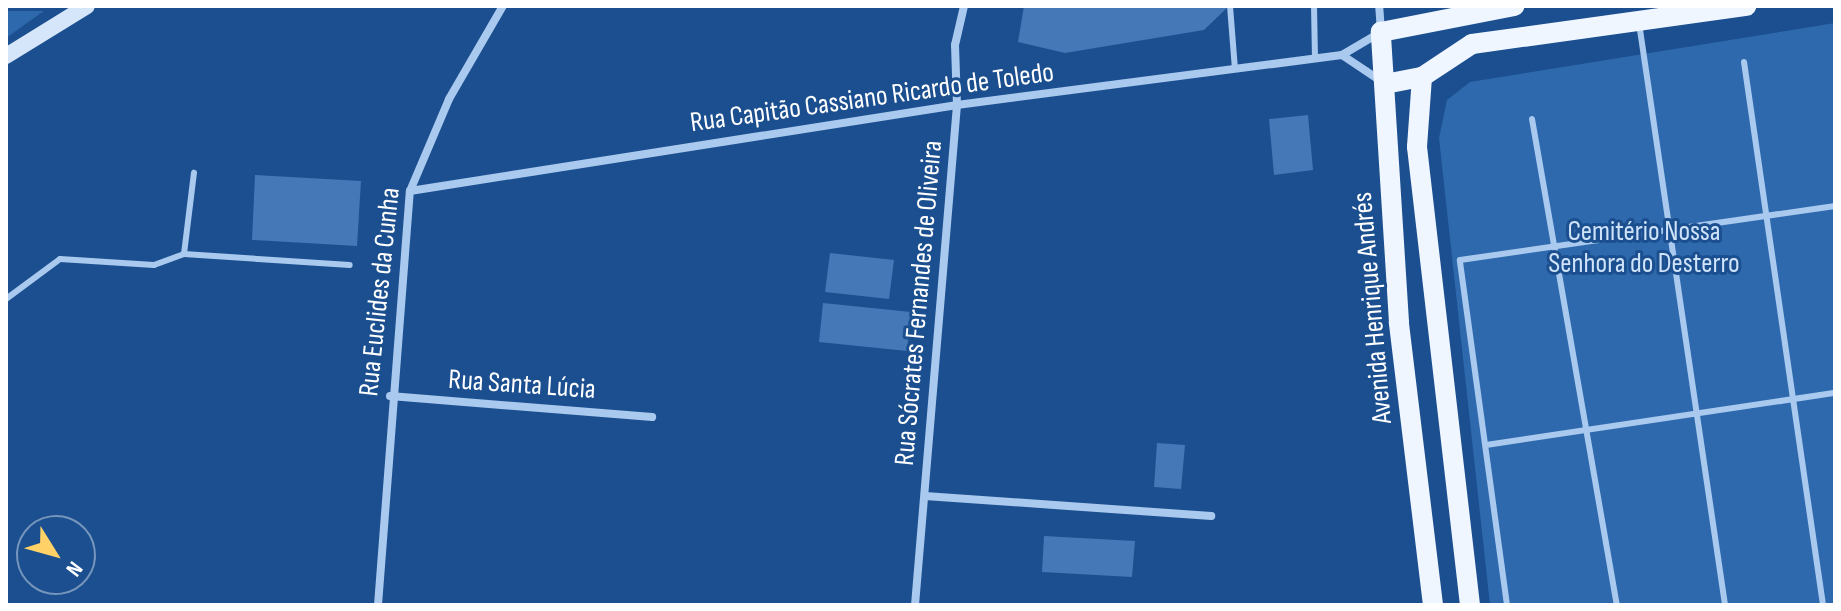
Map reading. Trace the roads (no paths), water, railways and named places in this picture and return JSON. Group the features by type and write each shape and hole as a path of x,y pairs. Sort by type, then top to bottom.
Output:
{"main road":[{"path":"1381,32 1514,6"},
{"path":"1385,84 1422,77 1472,44 1746,6"},
{"name":"Avenida Henrique Andrés","path":"1381,32 1399,322 1433,605"},
{"path":"1422,77 1417,147 1470,605"},
{"path":"1399,322 1409,304 1435,307"}],"street":[{"path":"6,56 87,6"},
{"name":"Rua Euclides da Cunha","path":"378,605 390,396 410,191 449,99 503,6"},
{"name":"Rua Sócrates Fernandes de Oliveira","path":"915,605 957,105 955,45 964,6"},
{"name":"Avenida Henrique Andrés","path":"1379,6 1381,32"},
{"name":"Rua Capitão Cassiano Ricardo de Toledo","path":"410,191 957,105 1342,55 1381,32"},
{"path":"1342,55 1385,84"},
{"name":"Rua Santa Lúcia","path":"390,396 652,417"},
{"path":"925,496 1211,516"}],"lane":[{"path":"1230,6 1235,69"},
{"path":"1314,6 1315,58"},
{"path":"1639,23 1725,605"},
{"path":"1744,62 1823,605"},
{"path":"1532,119 1552,244 1590,428 1617,605"},
{"path":"184,254 194,173"},
{"path":"1507,605 1486,445 1457,264 1552,244 1835,206"},
{"path":"6,299 60,259 154,265 184,254 350,265"},
{"path":"1486,445 1694,409 1835,393"}],"park label":[{"name":"Cemitério Nossa Senhora do Desterro","path":"1644,248"}]}
